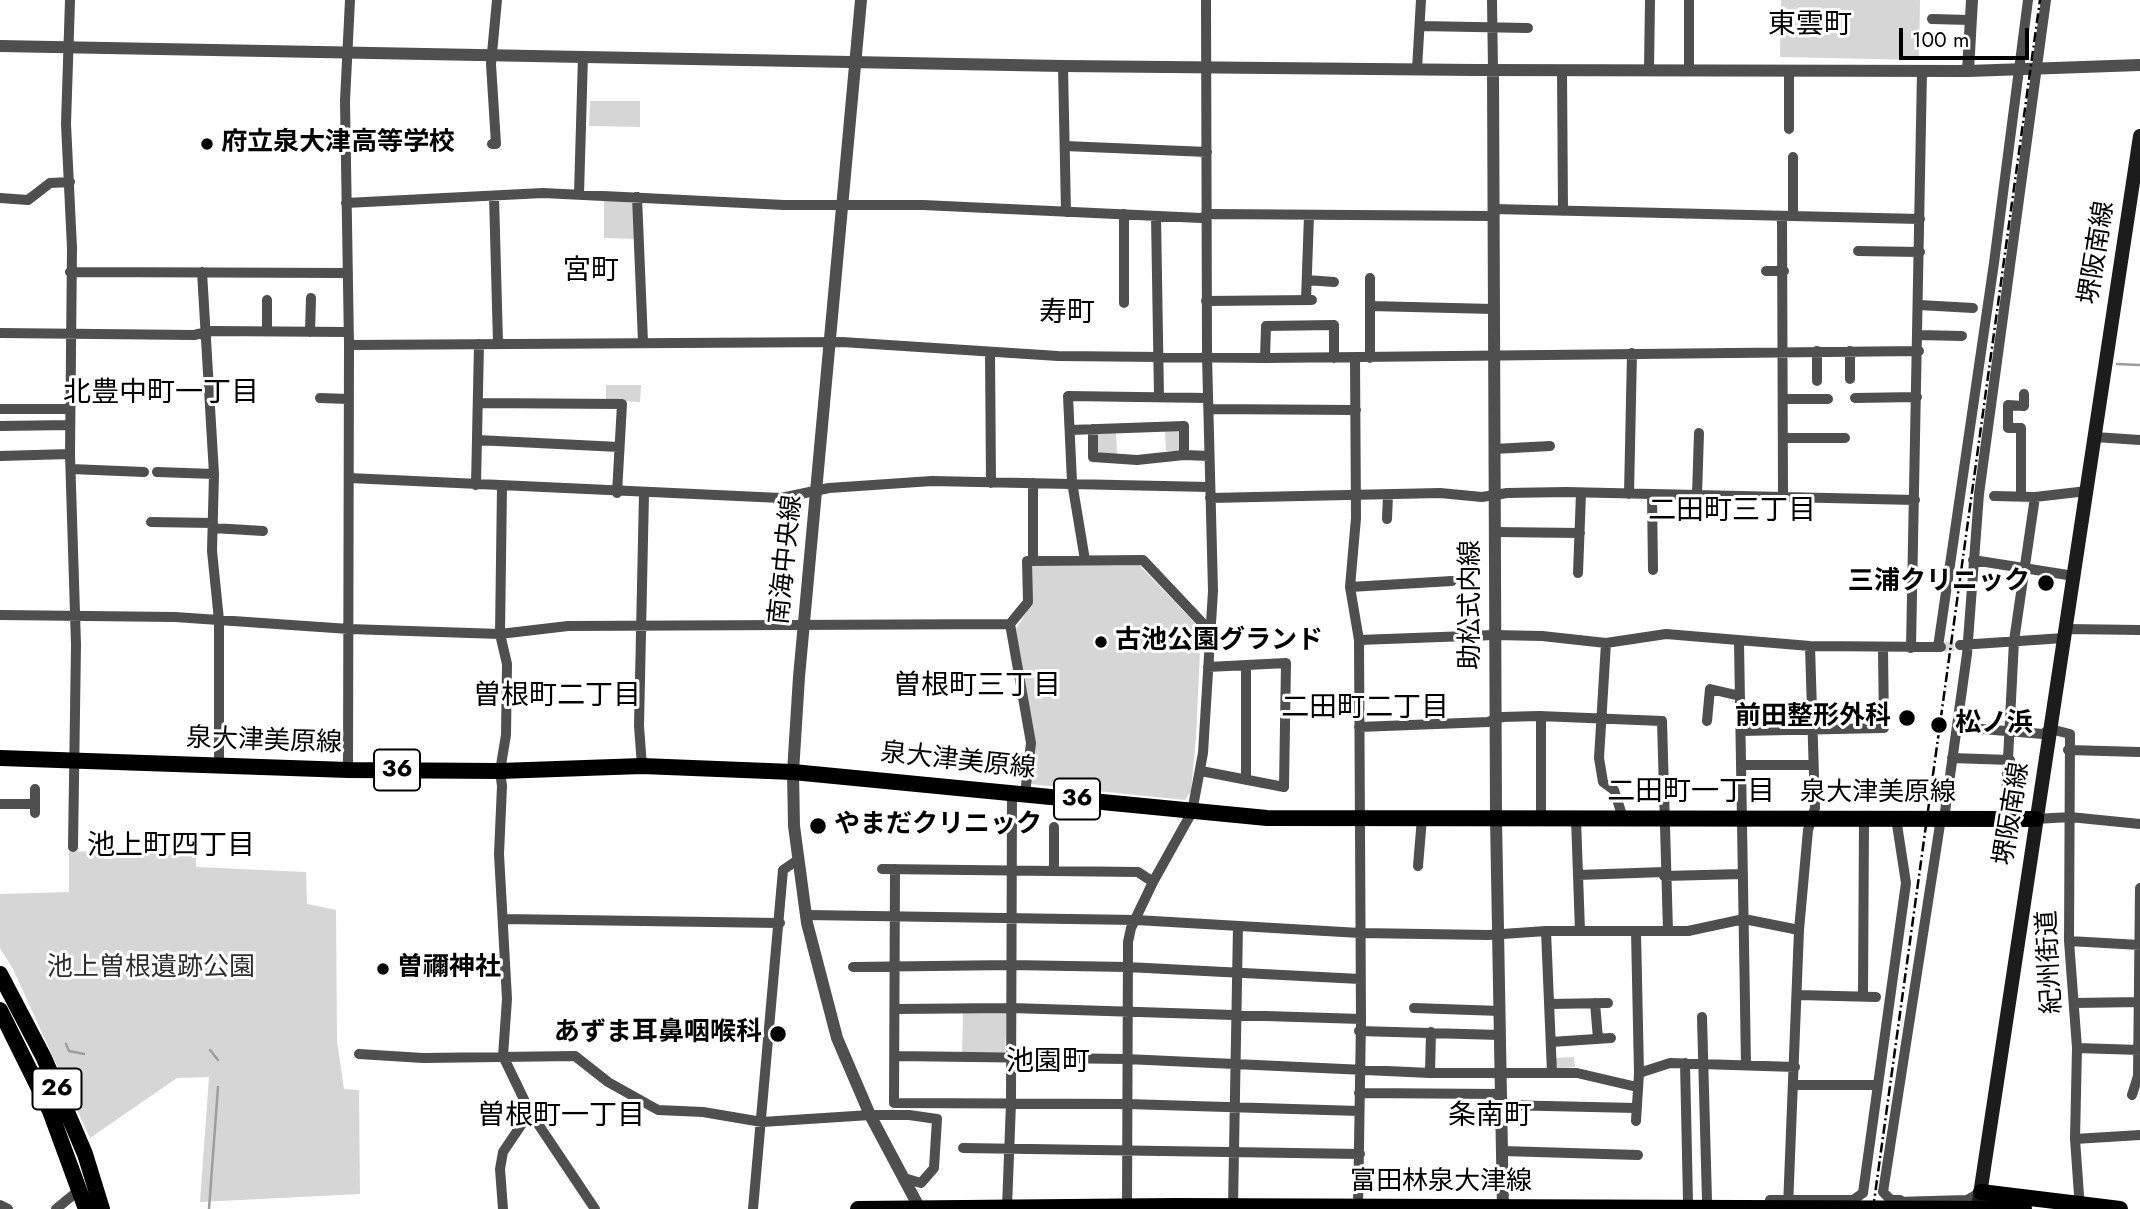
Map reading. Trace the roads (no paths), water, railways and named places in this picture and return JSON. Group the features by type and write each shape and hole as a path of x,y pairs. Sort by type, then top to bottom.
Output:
{"main road":[{"name":"堺阪南線","path":"1978,1209 2140,136"},
{"name":"泉大津美原線","path":"0,758 348,770 500,771 642,766 793,772 1266,818 2036,819"},
{"name":"26","path":"0,974 44,1058 85,1154 102,1209"},
{"name":"26","path":"0,1010 50,1111 86,1209"},
{"path":"1981,1192 2120,1209"},
{"name":"富田林泉大津線","path":"858,1209 1600,1209 1784,1206 2024,1209"}],"street":[{"path":"70,0 66,104 70,182 73,847"},
{"path":"348,770 349,345 346,203 350,0"},
{"path":"492,144 496,144 492,54 497,0"},
{"name":"南海中央線","path":"861,0 803,625 793,772 806,915 837,1038 870,1115 919,1208"},
{"path":"1127,1208 1128,942 1153,882 1192,812 1201,771 1213,591 1206,301 1206,0"},
{"path":"1417,69 1421,0"},
{"name":"助松式内線","path":"1492,0 1496,818 1503,1208"},
{"path":"1649,70 1650,0"},
{"path":"1689,0 1689,70"},
{"path":"1968,71 1972,0"},
{"path":"1359,639 1495,635 1542,636 1606,643 1666,634 1810,646 1941,647 1959,495 1994,263 2028,0"},
{"path":"1981,1192 1967,1200 1897,1204 1883,1192 1957,727 1979,497 2046,0"},
{"path":"1932,19 1970,20"},
{"path":"1420,26 1528,28"},
{"path":"0,46 1063,66 1493,70 2038,71 2140,65"},
{"path":"579,194 583,56"},
{"path":"1063,66 1066,212"},
{"path":"1562,70 1563,211"},
{"path":"1789,70 1789,129"},
{"path":"1911,648 1919,351 1922,71"},
{"path":"1065,146 1207,152"},
{"path":"1793,157 1793,216"},
{"path":"0,198 27,200 50,183 70,182"},
{"path":"346,203 579,194 784,205 841,204 1206,217 1563,211 1920,219"},
{"path":"494,196 498,343"},
{"path":"637,197 643,342"},
{"path":"1124,215 1124,303"},
{"path":"1206,301 1309,300 1307,280 1310,215"},
{"path":"1156,216 1159,397"},
{"path":"1782,216 1783,495"},
{"path":"1858,251 1920,251"},
{"path":"1766,271 1784,271"},
{"path":"70,272 348,273"},
{"path":"202,272 214,474 213,526 219,620 219,764"},
{"path":"1370,278 1370,358"},
{"path":"1307,280 1334,282"},
{"path":"310,332 311,298"},
{"path":"267,300 267,331"},
{"path":"1919,305 1973,307"},
{"path":"1370,306 1493,309"},
{"path":"1265,358 1266,326 1334,325 1334,358"},
{"path":"0,333 194,335 207,332 348,332"},
{"path":"1919,335 1962,336"},
{"path":"349,345 829,343 990,352 1265,358 1919,351"},
{"path":"476,485 479,344"},
{"path":"1817,351 1817,381"},
{"path":"1850,351 1850,379"},
{"path":"990,352 991,483"},
{"path":"1629,494 1632,354"},
{"path":"1355,358 1356,496 1350,587 1359,639 1361,1019 1358,1208"},
{"path":"2021,497 2021,428 2008,428 2008,405 2024,406 2024,394"},
{"path":"1085,561 1072,482 1068,396 1159,397 1208,404 1356,410"},
{"path":"1855,398 1917,397"},
{"path":"320,398 348,399"},
{"path":"1784,399 1828,399"},
{"path":"478,403 622,404 617,493"},
{"path":"0,409 70,409"},
{"path":"0,426 70,425"},
{"path":"1070,430 1184,426 1184,455"},
{"path":"1093,429 1093,457 1137,460 1184,455 1209,456"},
{"path":"1697,495 1699,433"},
{"path":"2095,437 2140,440"},
{"path":"1784,438 1845,438"},
{"path":"477,440 619,447"},
{"path":"1494,449 1549,446"},
{"path":"0,456 71,454"},
{"path":"71,469 144,472"},
{"path":"157,472 214,474"},
{"path":"349,478 617,493 781,498 817,489 932,481 1072,482 1209,493 1356,496 1581,493 1783,495 1915,500"},
{"path":"1033,483 1033,561"},
{"path":"502,486 500,634 507,676 506,735 500,771 502,786 499,854 505,919 507,999 503,1056 530,1112 595,1209"},
{"path":"1994,496 2035,497 2087,491"},
{"path":"642,766 639,726 644,493"},
{"path":"1578,573 1581,493"},
{"path":"1652,494 1653,570"},
{"path":"1387,519 1388,495"},
{"path":"1959,495 1979,497"},
{"path":"2005,818 2014,641 2035,497"},
{"path":"151,522 173,518 213,526 263,531"},
{"path":"1495,532 1580,533"},
{"path":"1007,1207 1011,1103 1012,870 1019,793 1031,743 1010,625 1028,602 1027,561 1143,560 1210,631"},
{"path":"1973,560 2074,576"},
{"path":"1350,587 1452,582"},
{"path":"0,615 219,620 349,629 500,634 568,626 1010,625"},
{"path":"1963,645 2065,634 2140,631"},
{"path":"1739,642 1746,1065"},
{"path":"1606,643 1599,758 1603,782 1614,790 1623,818"},
{"path":"1784,1206 1795,1085 1799,930 1808,830 1815,808 1810,646"},
{"path":"1741,731 1884,728 1883,648"},
{"path":"1201,771 1284,787 1286,663 1208,667"},
{"path":"1246,665 1246,780"},
{"path":"1707,721 1710,689 1740,696"},
{"path":"1359,727 1488,722 1541,716 1662,721 1664,874 1668,931"},
{"path":"1541,716 1541,818"},
{"path":"1957,727 2043,734 2050,729 2070,734 2068,750 2140,752"},
{"name":"紀州街道","path":"2068,750 2069,941 2077,1048 2075,1139 2080,1206"},
{"path":"1952,758 2010,760"},
{"path":"1743,765 1814,765"},
{"path":"0,804 35,808 35,789"},
{"path":"2036,819 2070,817 2140,824"},
{"path":"1418,866 1422,818"},
{"path":"1863,996 1864,818"},
{"path":"1600,1209 1637,1200 1784,1206 1821,1205 1860,1198 1863,1193 1906,883 1896,818"},
{"path":"1576,819 1580,931"},
{"path":"1054,827 1054,871"},
{"path":"753,1209 783,870 799,859"},
{"path":"882,869 1138,872 1153,882"},
{"path":"895,869 894,1103 1127,1104 1359,1111"},
{"path":"1578,875 1743,874"},
{"path":"2132,1095 2138,1076 2140,888"},
{"path":"806,915 1136,920 1360,933 1498,934 1546,931 1688,931 1744,919 1799,930"},
{"path":"505,919 780,923"},
{"path":"1233,1207 1238,926"},
{"path":"1546,931 1552,1073"},
{"path":"1636,932 1639,1073 1636,1121"},
{"path":"2069,941 2139,945"},
{"path":"853,967 1128,967 1360,979"},
{"path":"1799,995 1876,997"},
{"path":"2074,1003 2138,1002"},
{"path":"1595,1003 1598,1039"},
{"path":"1549,1004 1608,1003"},
{"path":"1414,1007 1500,1011"},
{"path":"895,1009 1011,1008 1361,1019"},
{"path":"1702,1017 1707,1201"},
{"path":"1359,1031 1500,1035"},
{"path":"1430,1073 1431,1032"},
{"path":"1551,1042 1611,1038"},
{"path":"2077,1048 2139,1049"},
{"path":"359,1054 423,1058 575,1056 608,1082 658,1110 704,1112 762,1122 870,1115 909,1115 937,1119"},
{"path":"895,1056 1126,1059 1430,1073 1577,1073 1637,1087"},
{"path":"1639,1073 1670,1063 1795,1067"},
{"path":"1685,1063 1688,1201"},
{"path":"1795,1085 1878,1085"},
{"path":"1359,1093 1636,1108"},
{"path":"904,1178 921,1183 934,1168 937,1103"},
{"path":"503,1209 500,1169 503,1152 530,1112"},
{"path":"2075,1139 2140,1135"},
{"path":"962,1148 1360,1154"},
{"path":"1502,1151 1638,1155"},
{"path":"56,1209 79,1191"},
{"path":"0,1205 8,1209"}],"waterway":[{"path":"2117,364 2140,365"},
{"path":"66,1044 69,1051 84,1054"},
{"path":"210,1050 218,1060"},
{"path":"209,1209 218,1087"}],"tunnel":[{"path":"1944,647 1960,645"}],"railway":[{"path":"1873,1209 2040,0"}],"place":[{"name":"府立泉大津高等学校","path":"207,144"},
{"name":"三浦クリニック","path":"2046,583"},
{"name":"古池公園グランド","path":"1101,642"},
{"name":"前田整形外科","path":"1907,718"},
{"name":"松ノ浜","path":"1939,725"},
{"name":"やまだクリニック","path":"818,826"},
{"name":"曽禰神社","path":"383,969"},
{"name":"あずま耳鼻咽喉科","path":"778,1034"}],"district":[{"name":"東雲町","path":"1810,26"},
{"name":"宮町","path":"591,272"},
{"name":"寿町","path":"1067,314"},
{"name":"北豊中町一丁目","path":"161,394"},
{"name":"二田町三丁目","path":"1732,512"},
{"name":"曽根町三丁目","path":"977,687"},
{"name":"曽根町二丁目","path":"557,697"},
{"name":"二田町二丁目","path":"1365,709"},
{"name":"二田町一丁目","path":"1691,793"},
{"name":"池上町四丁目","path":"171,847"},
{"name":"池園町","path":"1048,1063"},
{"name":"曽根町一丁目","path":"561,1117"},
{"name":"条南町","path":"1490,1117"}],"park label":[{"name":"池上曽根遺跡公園","path":"151,969"}]}
